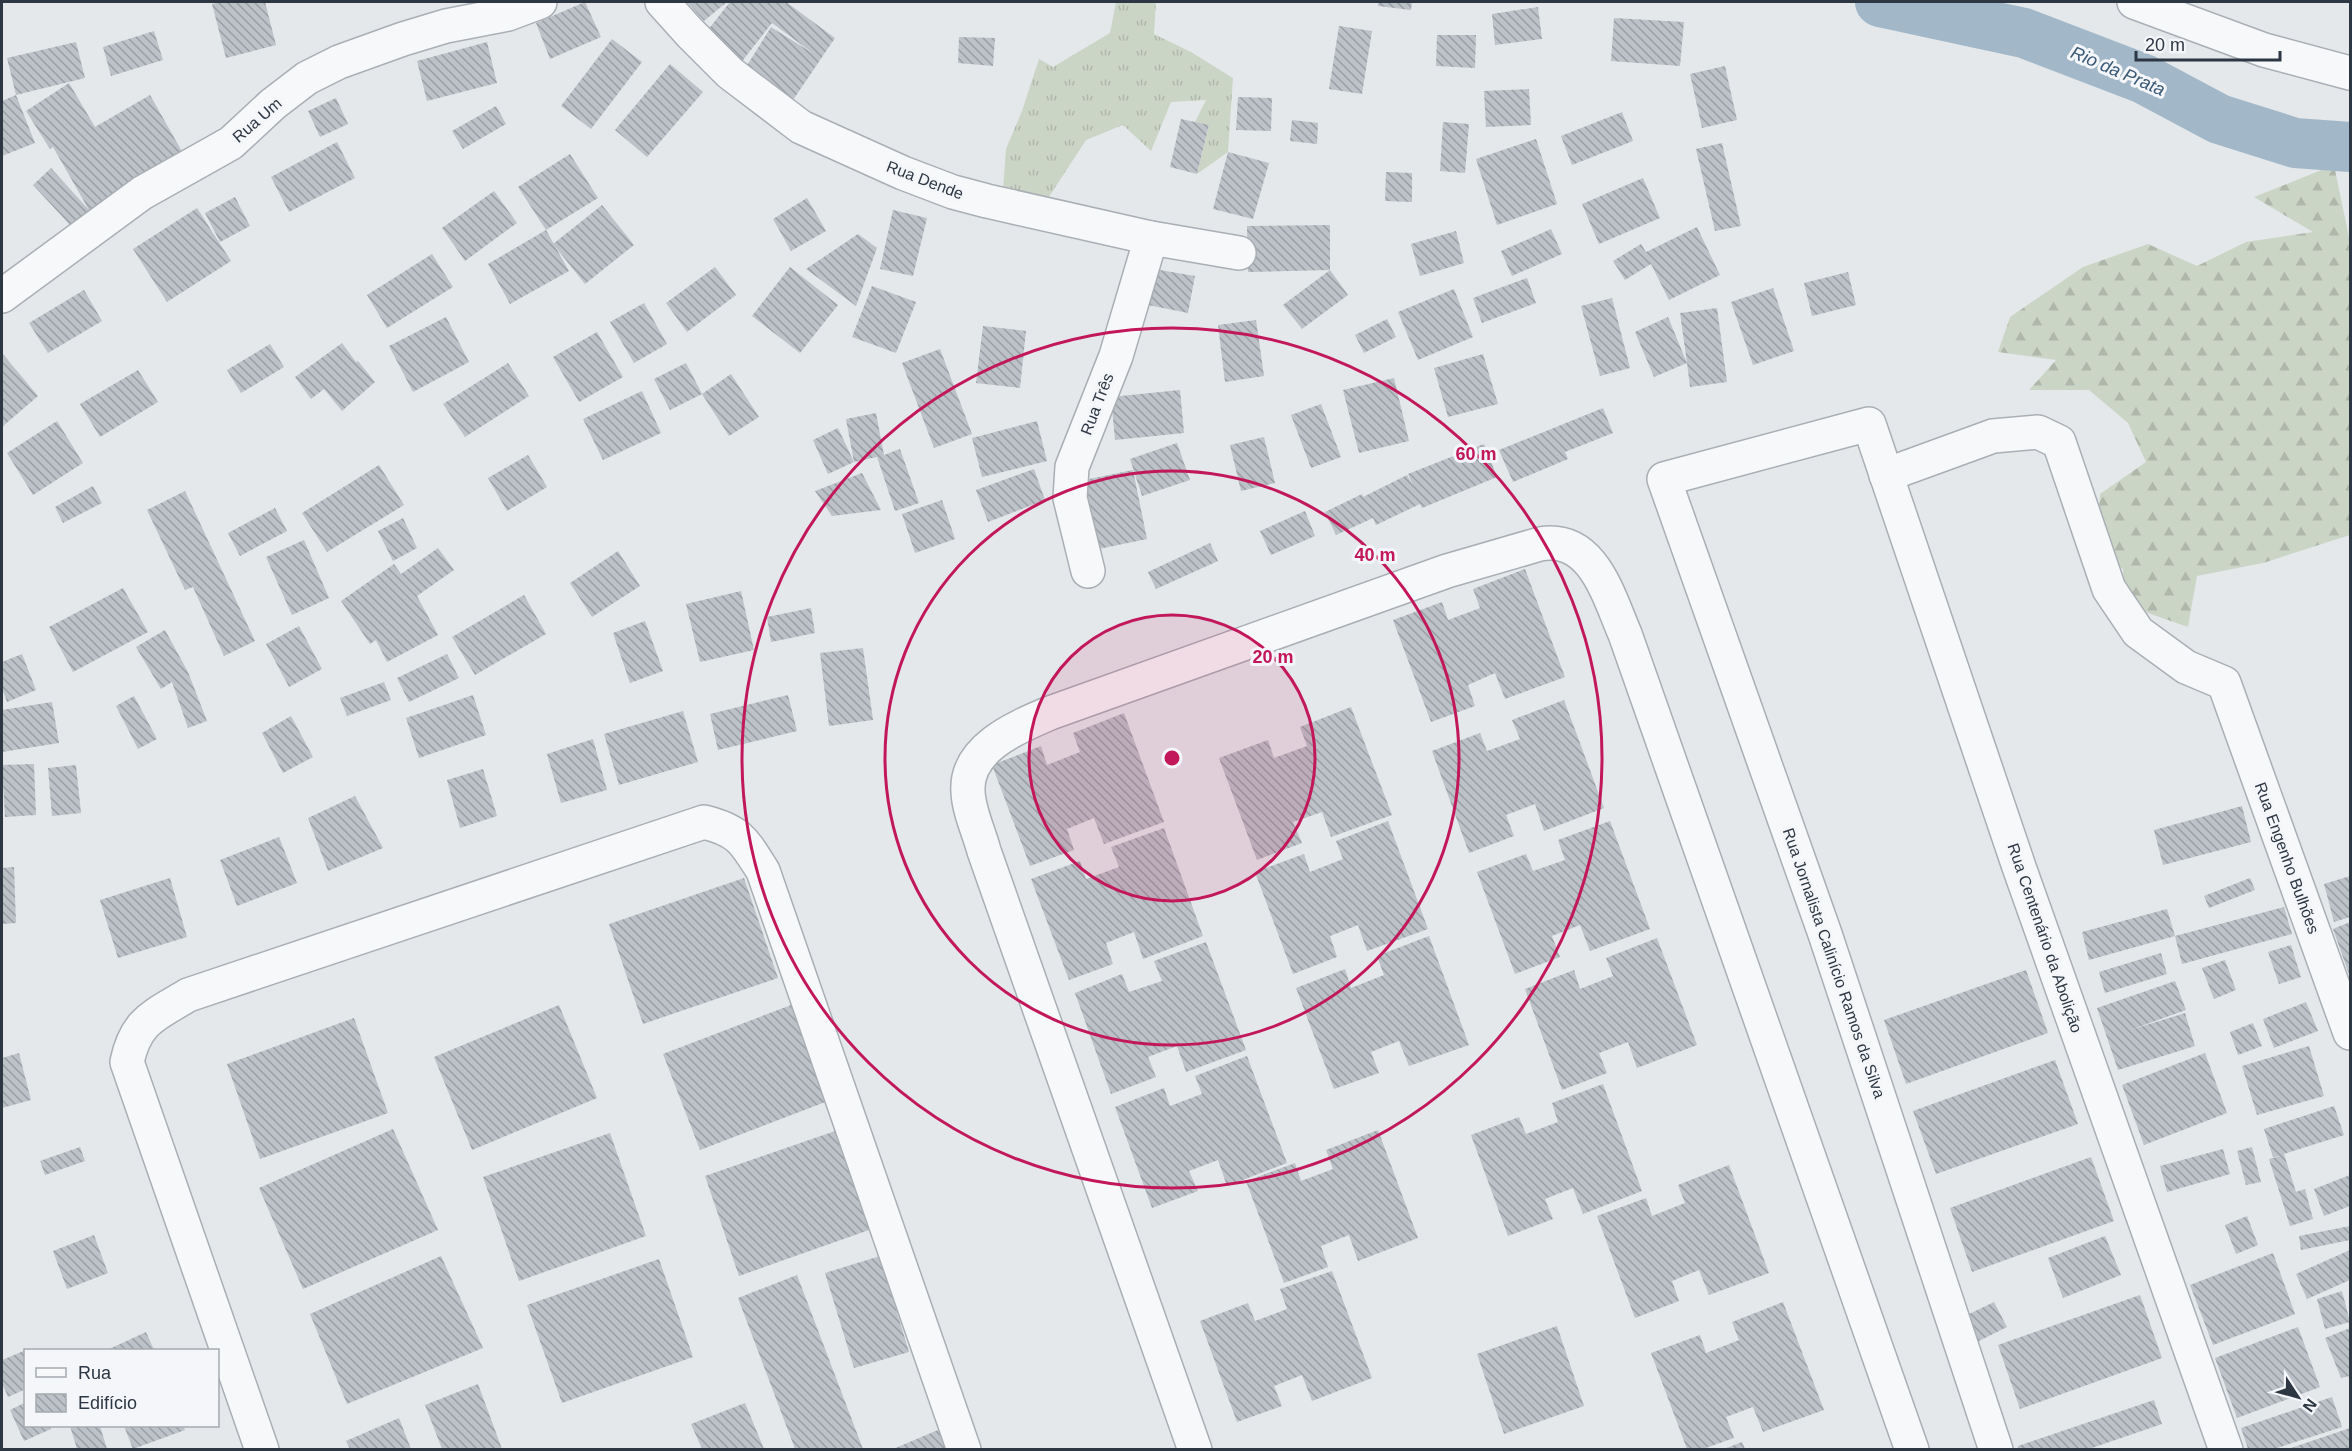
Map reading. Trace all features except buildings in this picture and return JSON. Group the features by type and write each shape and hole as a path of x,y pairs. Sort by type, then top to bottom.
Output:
{"street":[{"name":"Rua Um","path":"2,296 142,193 231,142 273,104 308,78 339,62 403,39 446,26 508,14 540,2"},
{"name":"Rua Dende","path":"662,2 730,74 801,127 903,173 952,192 1151,237 1239,253"},
{"path":"2134,2 2264,50 2350,73"},
{"name":"Rua Três","path":"1088,571 1070,498 1072,467 1116,356 1151,237"},
{"name":"Rua Centenário da Abolição","path":"1664,479 1869,424 2019,867 2226,1449"},
{"name":"Rua Engenho Bulhões","path":"1886,475 1994,436 2038,432 2059,442 2109,589 2138,632 2186,667 2224,683 2350,1034"},
{"name":"Rua Jornalista Calinício Ramos da Silva","path":"1664,479 1825,934 1996,1449"},
{"path":"1195,1449 984,851 969,803 968,782 971,773 984,754 1004,735 1050,713 1447,571 1554,542 1573,547 1596,571 1625,634 1912,1449"},
{"path":"262,1449 127,1062 131,1043 144,1022 188,995 704,822 720,826 741,837 763,872 964,1449"}],"green space":[{"path":"1116,2 1156,2 1154,34 1191,52 1233,78 1228,152 1197,174 1209,126 1195,122 1206,100 1171,102 1151,151 1123,125 1086,140 1047,200 1003,189 1006,149 1022,111 1039,59 1053,67 1110,33"},
{"path":"2334,165 2350,242 2350,535 2263,563 2197,576 2188,627 2125,605 2123,569 2096,552 2100,494 2146,462 2128,423 2089,390 2029,390 2056,360 1998,352 2010,317 2083,267 2148,244 2197,266 2246,242 2313,232 2254,197"}],"waterway":[{"name":"Rio da Prata","path":"1880,2 2024,33 2144,79 2219,119 2295,143 2350,147"}]}
